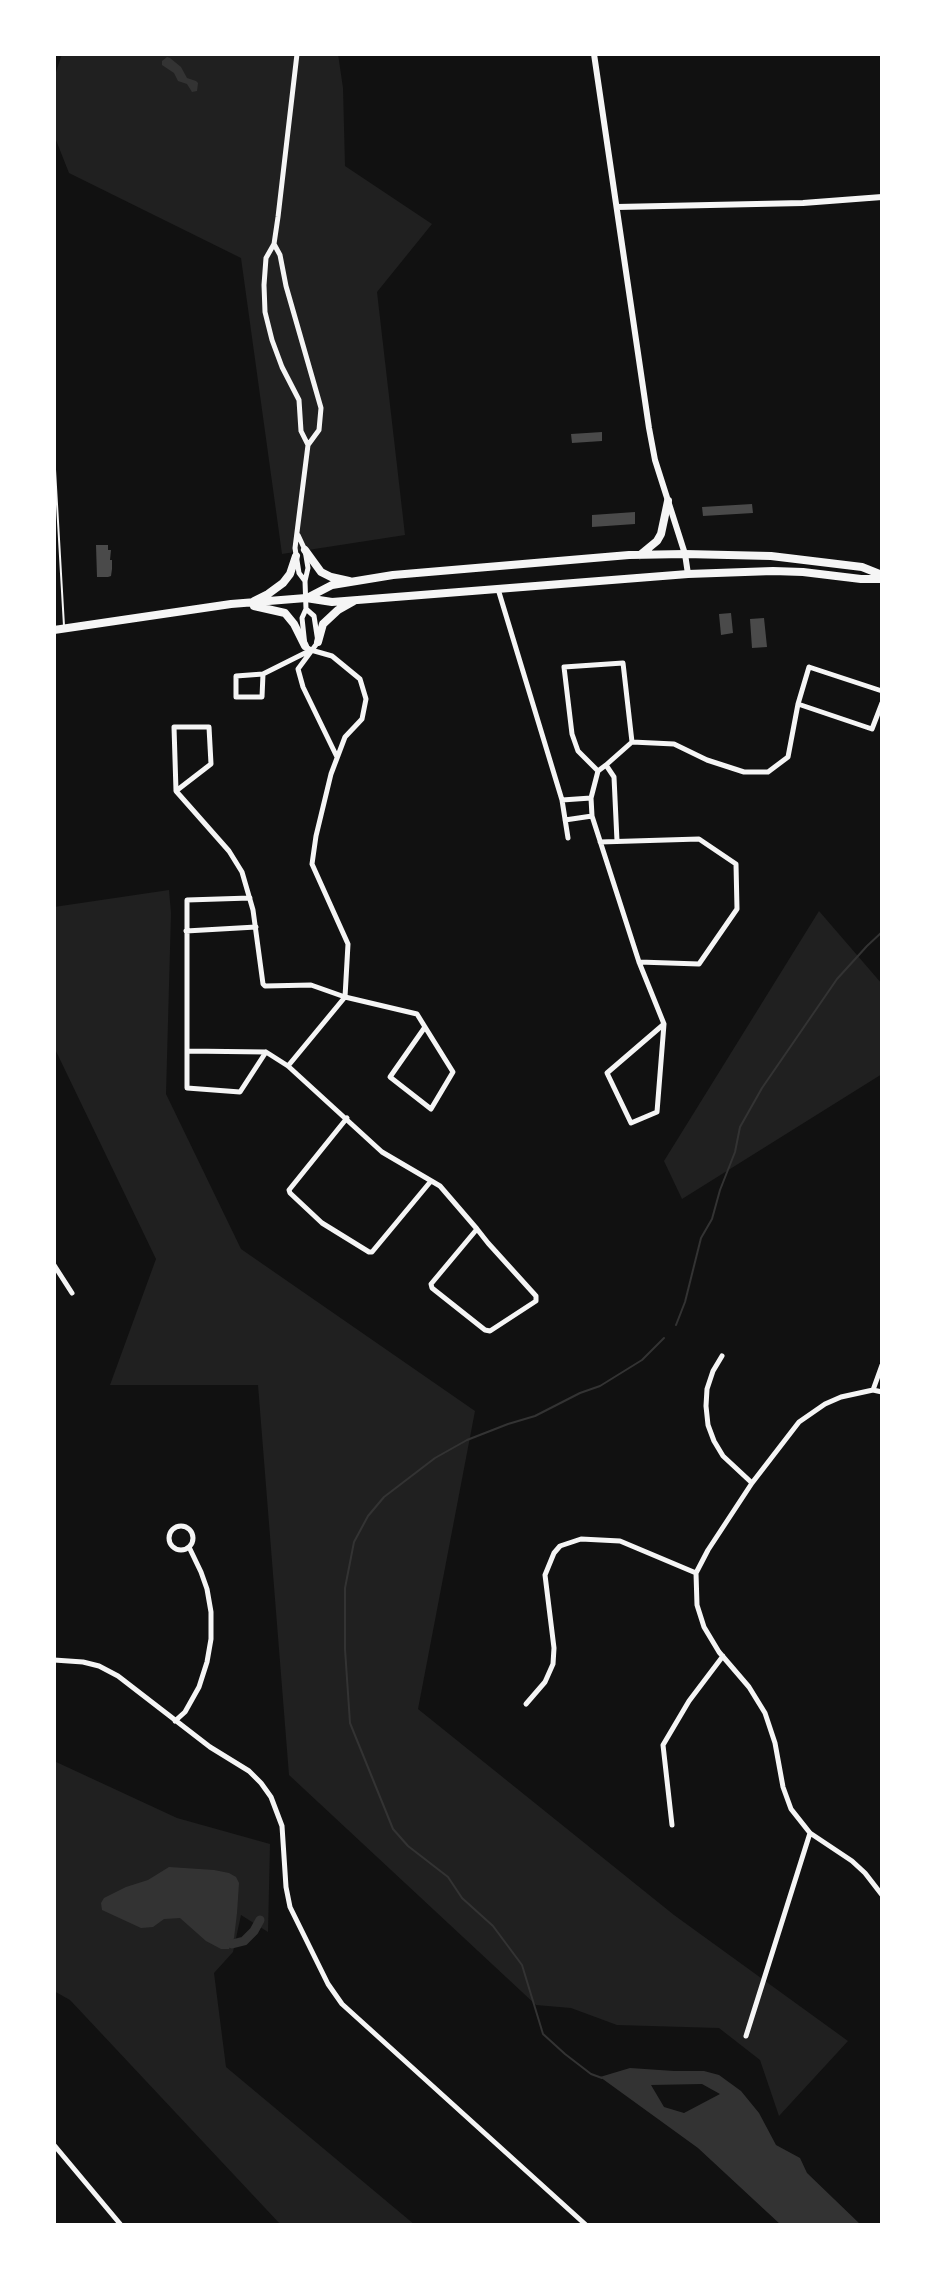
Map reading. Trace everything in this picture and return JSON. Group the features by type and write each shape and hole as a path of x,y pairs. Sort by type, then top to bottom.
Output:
{"main road":[{"path":"640,555 662,534 668,501"},
{"path":"305,550 321,572 353,582"},
{"path":"306,598 332,585 446,570 640,555 742,554 791,558 862,567 882,577"},
{"path":"247,604 268,594 283,583 290,574 296,556"},
{"path":"54,630 213,606 306,598 333,602 688,574 783,571 861,579 882,577"},
{"path":"318,642 323,624 338,610 358,600"},
{"path":"247,604 285,613 308,648"}],"street":[{"path":"297,54 274,244 266,258 264,285 265,312 282,367 299,400 302,431 308,445 295,548 299,573 305,581"},
{"path":"594,54 649,428 655,460 685,554 688,574"},
{"path":"617,207 799,203 882,197"},
{"path":"274,244 280,255 286,286 321,408 319,430 308,445"},
{"path":"298,535 305,550 308,568 305,581 306,609 302,618 308,648 298,669 303,687 337,757"},
{"path":"498,589 562,800 568,838"},
{"path":"264,674 262,697 236,697 236,675 264,674 318,642 314,616 306,609"},
{"path":"288,1066 345,997 348,944 312,864 316,836 337,757 345,737 362,719 366,699 360,679 332,656 308,648"},
{"path":"598,771 578,751 572,734 564,667 623,663 632,742"},
{"path":"664,1024 607,1072 631,1123 657,1112 664,1024 639,962 592,816 591,798 598,771 632,742 674,744 707,760 744,772 768,772 788,757 798,704 809,667 882,691"},
{"path":"798,704 872,729 882,703"},
{"path":"176,791 211,764 209,727 174,727 176,791 229,851 242,872 256,927 263,984 265,986 311,985 345,997 417,1014 453,1072 431,1109 390,1075 425,1027"},
{"path":"606,765 614,777 617,841"},
{"path":"562,800 591,798"},
{"path":"565,820 592,816"},
{"path":"600,842 699,839 736,864 737,909 699,964 639,962"},
{"path":"250,898 188,899 186,931 188,1088 240,1092 266,1052"},
{"path":"186,931 256,927"},
{"path":"187,1051 266,1052 288,1066 382,1152 440,1186 536,1296 536,1301 490,1330 485,1330 476,1323 432,1288 431,1284 477,1229"},
{"path":"347,1118 290,1190 290,1193 322,1222 372,1252 430,1181"},
{"path":"54,1264 72,1293"},
{"path":"722,1356 713,1371 707,1389 708,1425 723,1456 752,1483"},
{"path":"873,1390 882,1365"},
{"path":"882,1392 873,1390 841,1397 809,1414 790,1432 752,1483 708,1550 696,1573 697,1605 704,1627 723,1656 749,1687 765,1713 776,1743 783,1787 791,1809 810,1833 852,1861 865,1873 882,1895"},
{"path":"175,1721 185,1712 199,1687 211,1639 211,1612 207,1589 189,1547 193,1536 189,1529 182,1526 172,1528 169,1539 171,1546 178,1550 189,1547"},
{"path":"526,1704 545,1682 554,1665 555,1648 545,1575 550,1560 560,1546 581,1539 620,1541 696,1573"},
{"path":"672,1825 663,1745 688,1701 723,1656"},
{"path":"54,1660 83,1662 99,1666 210,1747 249,1771 261,1783 271,1797 282,1826 286,1887 290,1907 328,1984 342,2004 586,2225"},
{"path":"746,2036 810,1833"},
{"path":"54,2145 121,2225"}],"lane":[{"path":"54,452 64,628"}],"shaded area":[{"path":"62,54 338,54 343,88 345,166 432,224 377,292 405,535 282,554 241,258 69,173 54,135 54,78"},
{"path":"167,57 181,67 187,78 198,83 197,91 192,92 187,84 178,81 174,73 162,65 162,61"},
{"path":"169,890 171,913 166,1094 241,1249 475,1411 418,1709 674,1915 848,2041 779,2116 760,2060 719,2028 617,2025 571,2008 536,2005 289,1775 258,1385 110,1385 156,1259 54,1047 54,907"},
{"path":"819,911 882,984 882,1074 682,1199 664,1161"},
{"path":"54,1761 177,1818 270,1844 268,1932 241,1915 233,1952 214,1973 226,2067 415,2225 281,2225 70,2000 54,1991"},
{"path":"169,1867 214,1870 236,1877 239,1883 237,1913 234,1938 229,1949 221,1949 206,1941 180,1918 164,1919 153,1927 141,1928 102,1910 101,1903 104,1898 126,1887 148,1880"},
{"path":"630,2068 704,2071 719,2075 741,2091 759,2113 776,2145 800,2158 807,2173 861,2225 781,2225 698,2148 600,2077","holes":["702,2084 720,2094 684,2113 664,2107 651,2085"]}],"building":[{"path":"602,432 602,441 572,443 571,434"},
{"path":"752,504 753,513 703,516 702,507"},
{"path":"635,512 635,524 592,527 592,515"},
{"path":"96,545 108,545 108,550 111,550 111,576 97,577"},
{"path":"731,613 733,633 721,635 719,614"},
{"path":"764,618 767,647 752,648 750,619"}],"waterway":[{"path":"676,1325 685,1302 701,1238 712,1219 720,1190 735,1152 740,1127 762,1088 837,979 882,932"},
{"path":"602,2078 591,2074 543,2034 522,1965 493,1926 462,1898 448,1877 408,1846 393,1829 350,1723 345,1649 345,1588 354,1542 368,1516 384,1497 435,1458 467,1440 535,1416 580,1393 600,1386 642,1360 664,1338"},
{"path":"232,1944 244,1941 254,1931 260,1920"}]}
